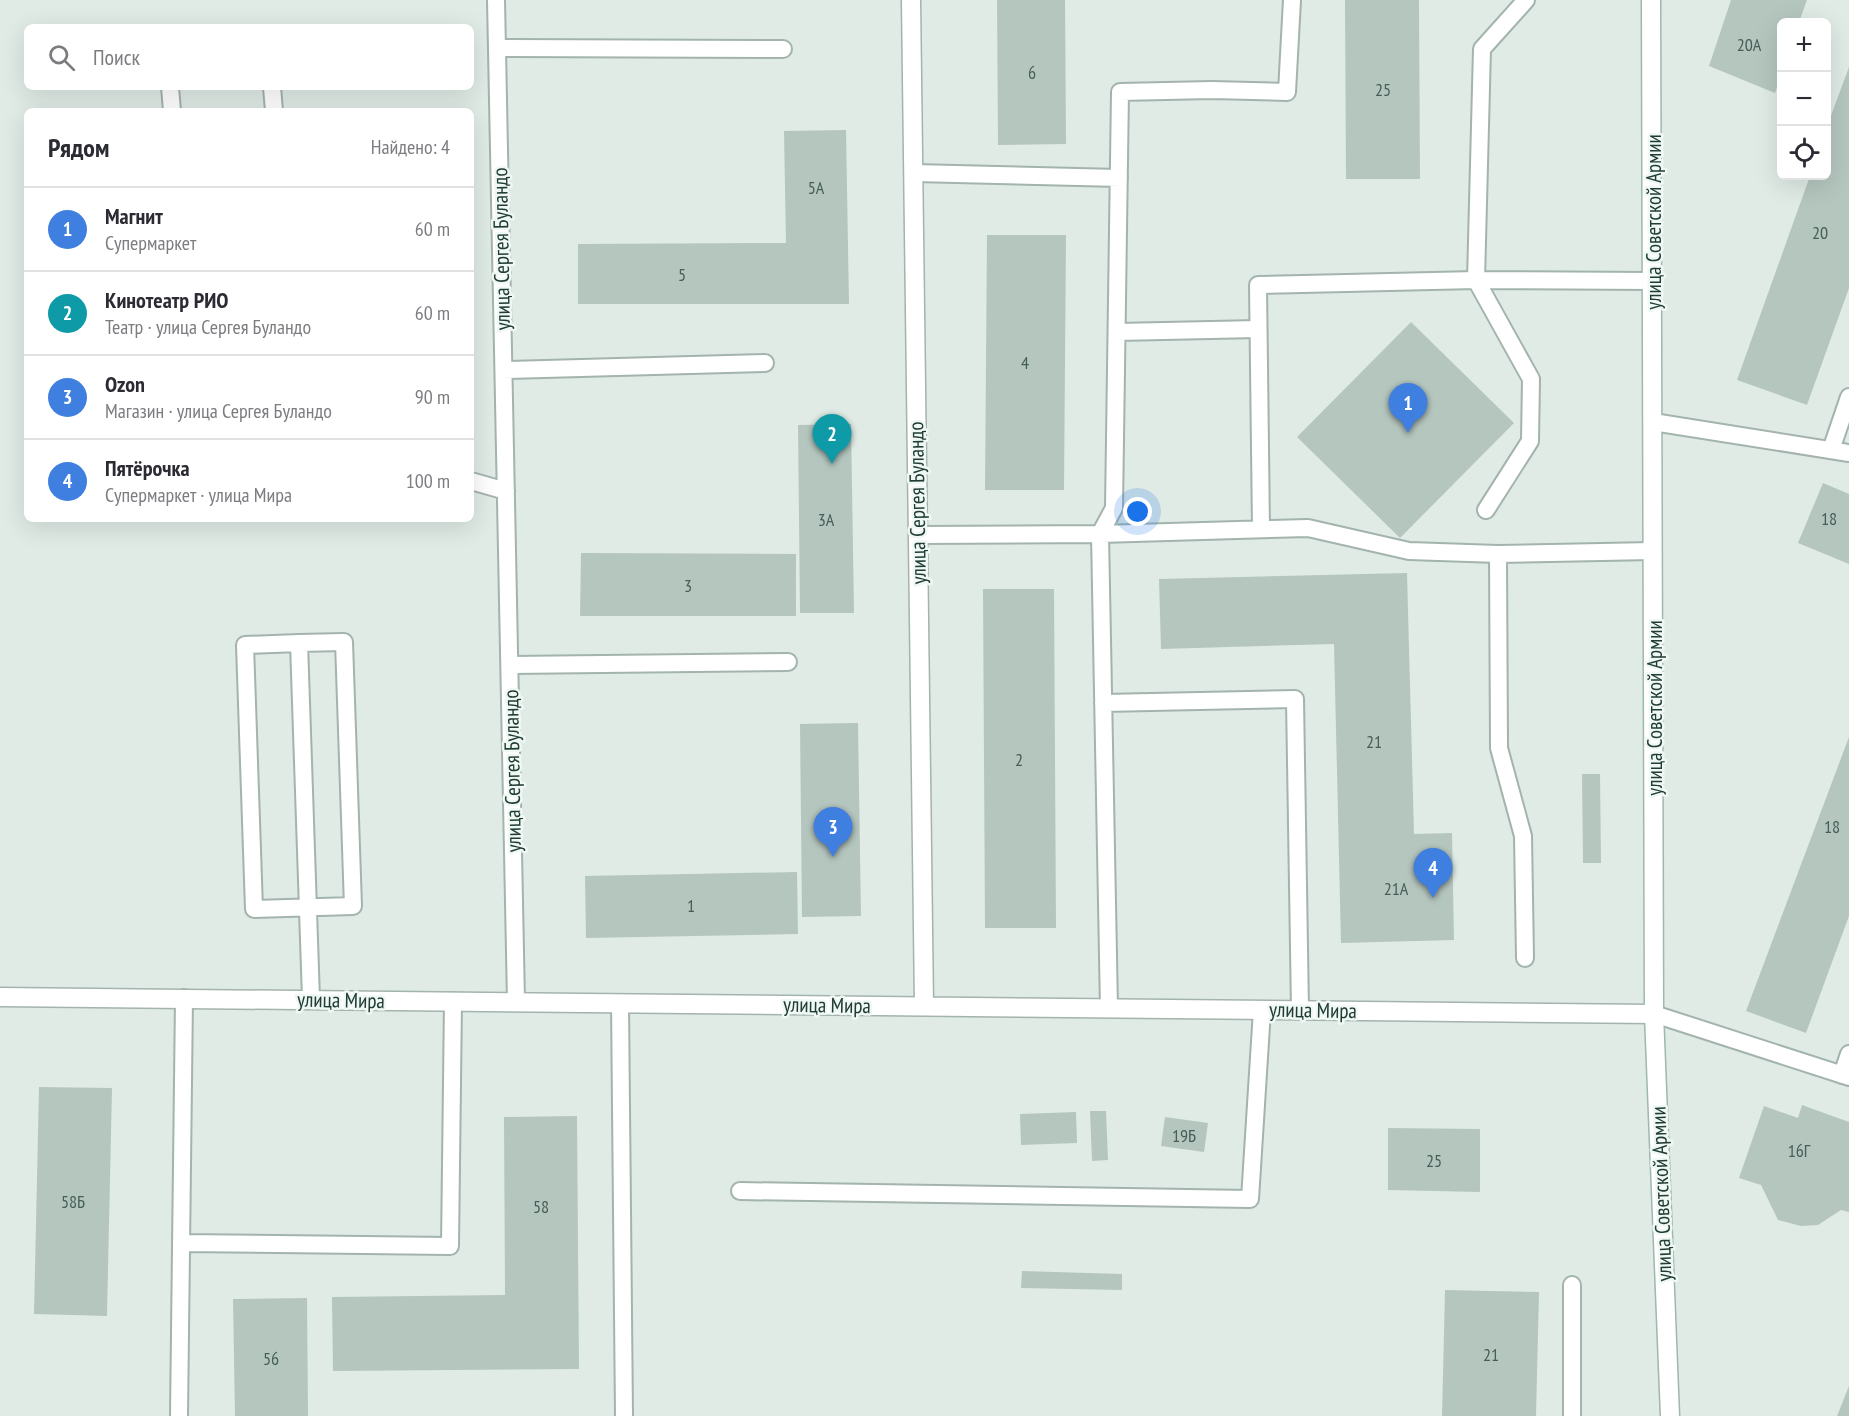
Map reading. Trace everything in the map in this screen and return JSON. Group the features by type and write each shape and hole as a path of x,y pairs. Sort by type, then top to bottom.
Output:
{"street":[{"name":"улица Сергея Буландо","path":"911,0 924,1006"},
{"name":"улица Советской Армии","path":"1652,0 1654,1014 1670,1416"},
{"name":"улица Мира","path":"0,997 1654,1014"}],"lane":[{"name":"улица Сергея Буландо","path":"496,0 516,1002"},
{"path":"1109,1008 1100,534 1114,508 1120,92 1212,90 1287,92 1292,0"},
{"path":"1486,510 1530,441 1531,379 1476,280 1482,49 1526,0"},
{"path":"497,48 783,48"},
{"path":"170,90 172,108"},
{"path":"272,90 274,108"},
{"path":"914,173 1119,178"},
{"path":"1261,529 1258,285 1476,280 1653,281"},
{"path":"1116,332 1258,329"},
{"path":"504,370 765,363"},
{"path":"1831,450 1849,397"},
{"path":"1653,422 1849,453"},
{"path":"474,482 506,491"},
{"path":"918,535 1100,534 1308,528 1409,551 1498,554 1653,551"},
{"path":"1498,554 1499,748 1523,836 1525,958"},
{"path":"344,642 353,906 254,909 244,645 299,643 344,642"},
{"path":"299,643 311,999"},
{"path":"510,665 788,662"},
{"path":"1103,703 1295,699 1300,1010"},
{"path":"179,1416 184,998"},
{"path":"181,1243 450,1246 453,1001"},
{"path":"620,1003 624,1416"},
{"path":"740,1191 1250,1199 1262,1010"},
{"path":"1654,1014 1846,1076 1849,1054"},
{"path":"1572,1285 1572,1416"}],"building":[{"path":"997,0 1065,0 1066,144 998,145"},
{"path":"1345,0 1419,0 1420,179 1346,179"},
{"path":"1731,0 1807,0 1800,18 1777,18 1777,87 1775,93 1709,66"},
{"path":"1849,67 1849,288 1807,405 1737,380 1809,180 1831,180 1831,116"},
{"path":"846,130 849,304 578,304 578,244 786,243 784,131"},
{"path":"987,235 1066,235 1064,490 985,490"},
{"path":"1411,322 1514,423 1400,538 1297,437"},
{"path":"851,424 854,613 800,613 798,425"},
{"path":"1823,483 1849,494 1849,564 1798,543"},
{"path":"581,553 796,554 796,616 580,616"},
{"path":"1407,573 1414,834 1452,833 1454,940 1341,943 1334,644 1161,649 1159,579"},
{"path":"983,589 1054,589 1056,928 985,928"},
{"path":"858,723 861,916 802,917 800,724"},
{"path":"1849,737 1849,916 1806,1033 1746,1011"},
{"path":"1582,774 1600,774 1601,863 1583,863"},
{"path":"797,872 798,934 586,938 585,876"},
{"path":"39,1087 112,1088 107,1316 34,1314"},
{"path":"1802,1105 1849,1122 1849,1212 1841,1210 1818,1225 1801,1226 1778,1220 1761,1185 1739,1178 1764,1106 1798,1118"},
{"path":"1090,1111 1106,1111 1108,1160 1092,1161"},
{"path":"1076,1112 1077,1143 1021,1145 1020,1114"},
{"path":"577,1116 579,1369 333,1371 332,1297 505,1295 504,1117"},
{"path":"1165,1117 1208,1123 1204,1152 1161,1146"},
{"path":"1388,1128 1480,1129 1480,1192 1388,1190"},
{"path":"1022,1271 1122,1274 1122,1290 1021,1288"},
{"path":"1445,1290 1539,1292 1536,1416 1442,1416"},
{"path":"307,1298 308,1416 235,1416 233,1299"},
{"path":"1849,1386 1849,1416 1837,1416"}],"place":[{"name":"Магнит","path":"1408,433"},
{"name":"Кинотеатр РИО","path":"832,464"},
{"name":"Ozon","path":"833,857"},
{"name":"Пятёрочка","path":"1433,898"}]}
